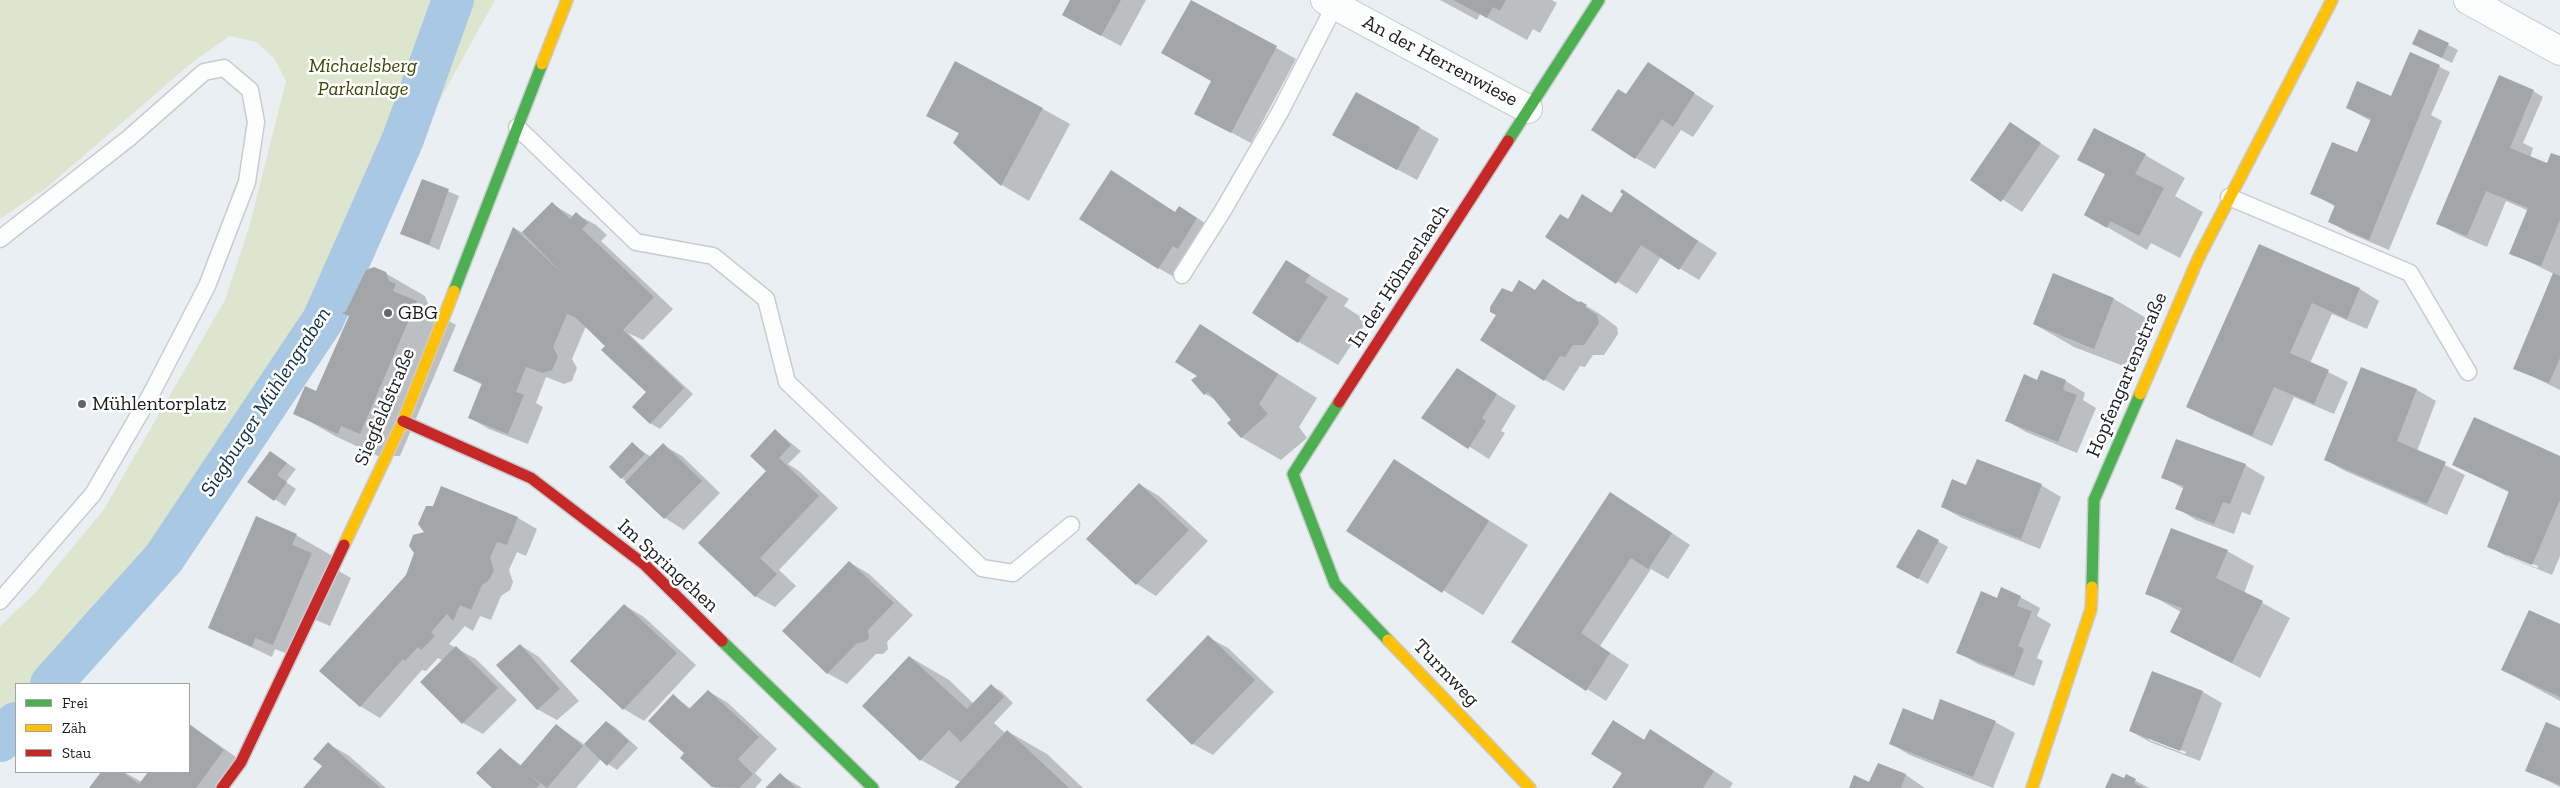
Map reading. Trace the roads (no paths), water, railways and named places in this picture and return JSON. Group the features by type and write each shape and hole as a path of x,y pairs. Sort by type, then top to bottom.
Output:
{"street":[{"name":"Siegfeldstraße","path":"222,788 241,762 403,421 567,0"},
{"name":"In der Höhnerlaach","path":"1335,584 1294,474 1599,0"},
{"name":"Hopfengartenstraße","path":"2032,788 2091,610 2094,500 2198,259 2332,0"},
{"path":"2468,0 2560,51"},
{"name":"An der Herrenwiese","path":"1330,3 1528,109"},
{"name":"Im Springchen","path":"403,421 531,478 638,559 873,788"},
{"name":"Turmweg","path":"1335,584 1530,788"}],"lane":[{"path":"1182,275 1222,212 1280,112 1330,3"},
{"path":"0,239 114,150 204,72 224,68 250,90 256,122 247,182 207,286 150,396 93,494 0,601"},
{"path":"517,127 636,242 714,256 766,299 787,382 982,568 1013,573 1071,526"},
{"path":"2229,197 2410,273 2468,372"}],"waterway":[{"name":"Siegburger Mühlengraben","path":"52,683 164,558 323,320 403,139 453,0"},
{"name":"Siegburger Mühlengraben","path":"0,741 15,724"}],"place":[{"name":"GBG","path":"388,313"},
{"name":"Mühlentorplatz","path":"82,404"}],"park label":[{"name":"Michaelsberg Parkanlage","path":"363,78"}]}
